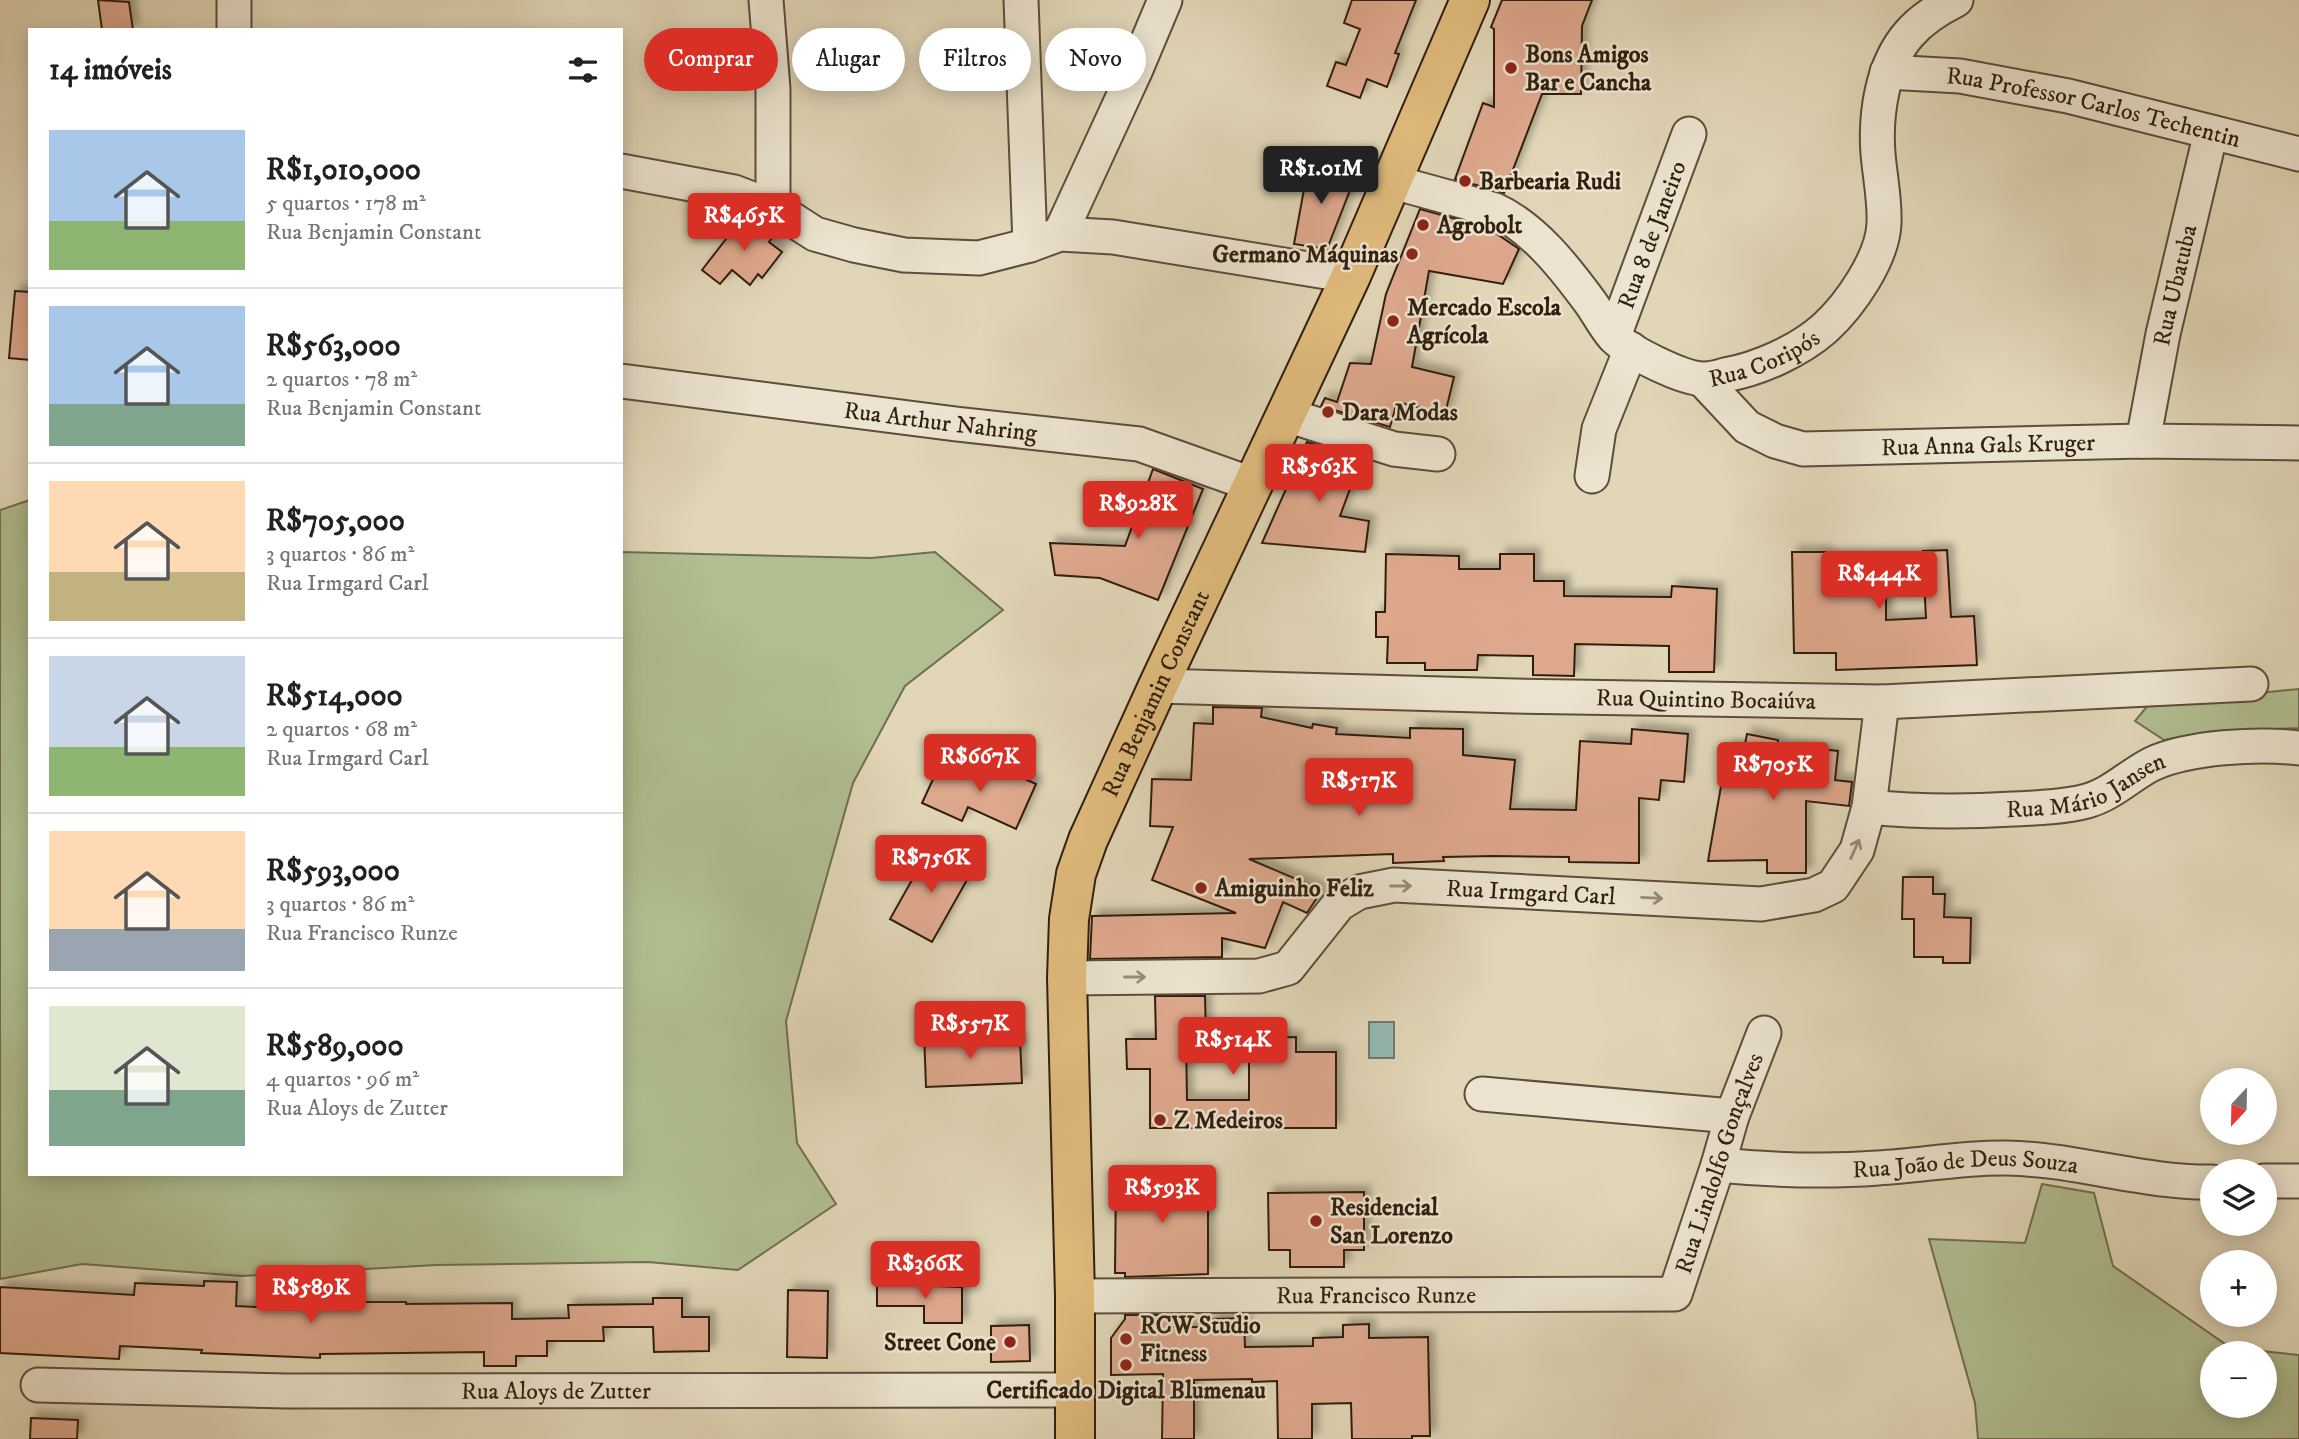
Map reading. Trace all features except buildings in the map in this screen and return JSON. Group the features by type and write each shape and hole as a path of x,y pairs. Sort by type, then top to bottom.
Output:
{"main road":[{"name":"Rua Benjamin Constant","path":"1074,1439 1075,1296 1067,978 1069,919 1076,874 1088,840 1158,686 1351,276 1470,0"}],"street":[{"path":"234,0 234,28"},
{"path":"766,0 773,89 773,207"},
{"path":"1021,0 1045,239"},
{"path":"1045,239 1136,69 1165,0"},
{"name":"Rua Coripós","path":"1393,182 1495,210 1510,217 1557,261 1623,343 1669,370 1703,380 1735,374 1793,349 1825,328 1849,301 1873,264 1885,226 1878,152 1878,115 1887,72 1909,33 1940,8 1956,0"},
{"name":"Rua Professor Carlos Techentin","path":"1887,72 1960,76 2068,96 2299,154"},
{"name":"Rua Ubatuba","path":"2143,440 2151,331 2211,132"},
{"name":"Rua 8 de Janeiro","path":"1592,476 1599,429 1623,343 1689,134"},
{"path":"623,171 734,192 773,207 815,234 904,255 979,258 1045,239 1112,237 1351,276"},
{"name":"Rua Anna Gals Kruger","path":"1703,380 1747,427 1774,441 1803,449 2143,440 2299,443"},
{"name":"Rua Arthur Nahring","path":"623,381 956,424 1139,444 1254,485"},
{"path":"1287,415 1394,449 1438,454"},
{"name":"Rua Quintino Bocaiúva","path":"1158,686 1515,696 1882,702 2251,684"},
{"name":"Rua Irmgard Carl","path":"1067,978 1259,976 1288,968 1339,904 1359,892 1394,885 1760,904 1814,895 1833,886 1857,850 1869,807 1882,702"},
{"name":"Rua Mário Jansen","path":"1869,807 1921,812 2037,808 2088,800 2118,786 2152,764 2200,750 2278,745 2299,748"},
{"name":"Rua Lindolfo Gonçalves","path":"1675,1294 1718,1166 1731,1116 1765,1033"},
{"path":"1482,1094 1731,1116"},
{"name":"Rua João de Deus Souza","path":"1718,1166 1783,1170 1862,1169 2006,1158 2200,1182"},
{"path":"2277,1181 2299,1181"},
{"name":"Rua Francisco Runze","path":"1075,1296 1675,1294"},
{"name":"Rua Aloys de Zutter","path":"38,1385 313,1391 1074,1390"}],"green space":[{"path":"28,501 28,1176 623,1176 623,552 871,558 935,552 1003,610 905,686 853,783 786,1021 797,1143 836,1204 738,1270 648,1262 436,1265 242,1276 82,1264 0,1279 0,510"},
{"path":"2299,689 2299,728 2213,731 2164,740 2135,721 2149,704"},
{"path":"2042,1184 2094,1193 2113,1266 2221,1341 2200,1341 2200,1418 2277,1418 2277,1353 2299,1355 2299,1439 1978,1439 1975,1403 1929,1239 2025,1243"}],"water":[{"path":"1369,1022 1394,1022 1394,1058 1369,1058"}],"place":[{"name":"Bons Amigos Bar e Cancha","path":"1511,68"},
{"name":"Barbearia Rudi","path":"1465,181"},
{"name":"Agrobolt","path":"1423,225"},
{"name":"Germano Máquinas","path":"1412,254"},
{"name":"Mercado Escola Agrícola","path":"1393,321"},
{"name":"Dara Modas","path":"1328,412"},
{"name":"Amiguinho Feliz","path":"1201,888"},
{"name":"Z Medeiros","path":"1160,1120"},
{"name":"Residencial San Lorenzo","path":"1316,1221"},
{"name":"RCW Studio Fitness","path":"1126,1339"},
{"name":"Street Cone","path":"1010,1342"},
{"name":"Certificado Digital Blumenau","path":"1126,1365"}]}
